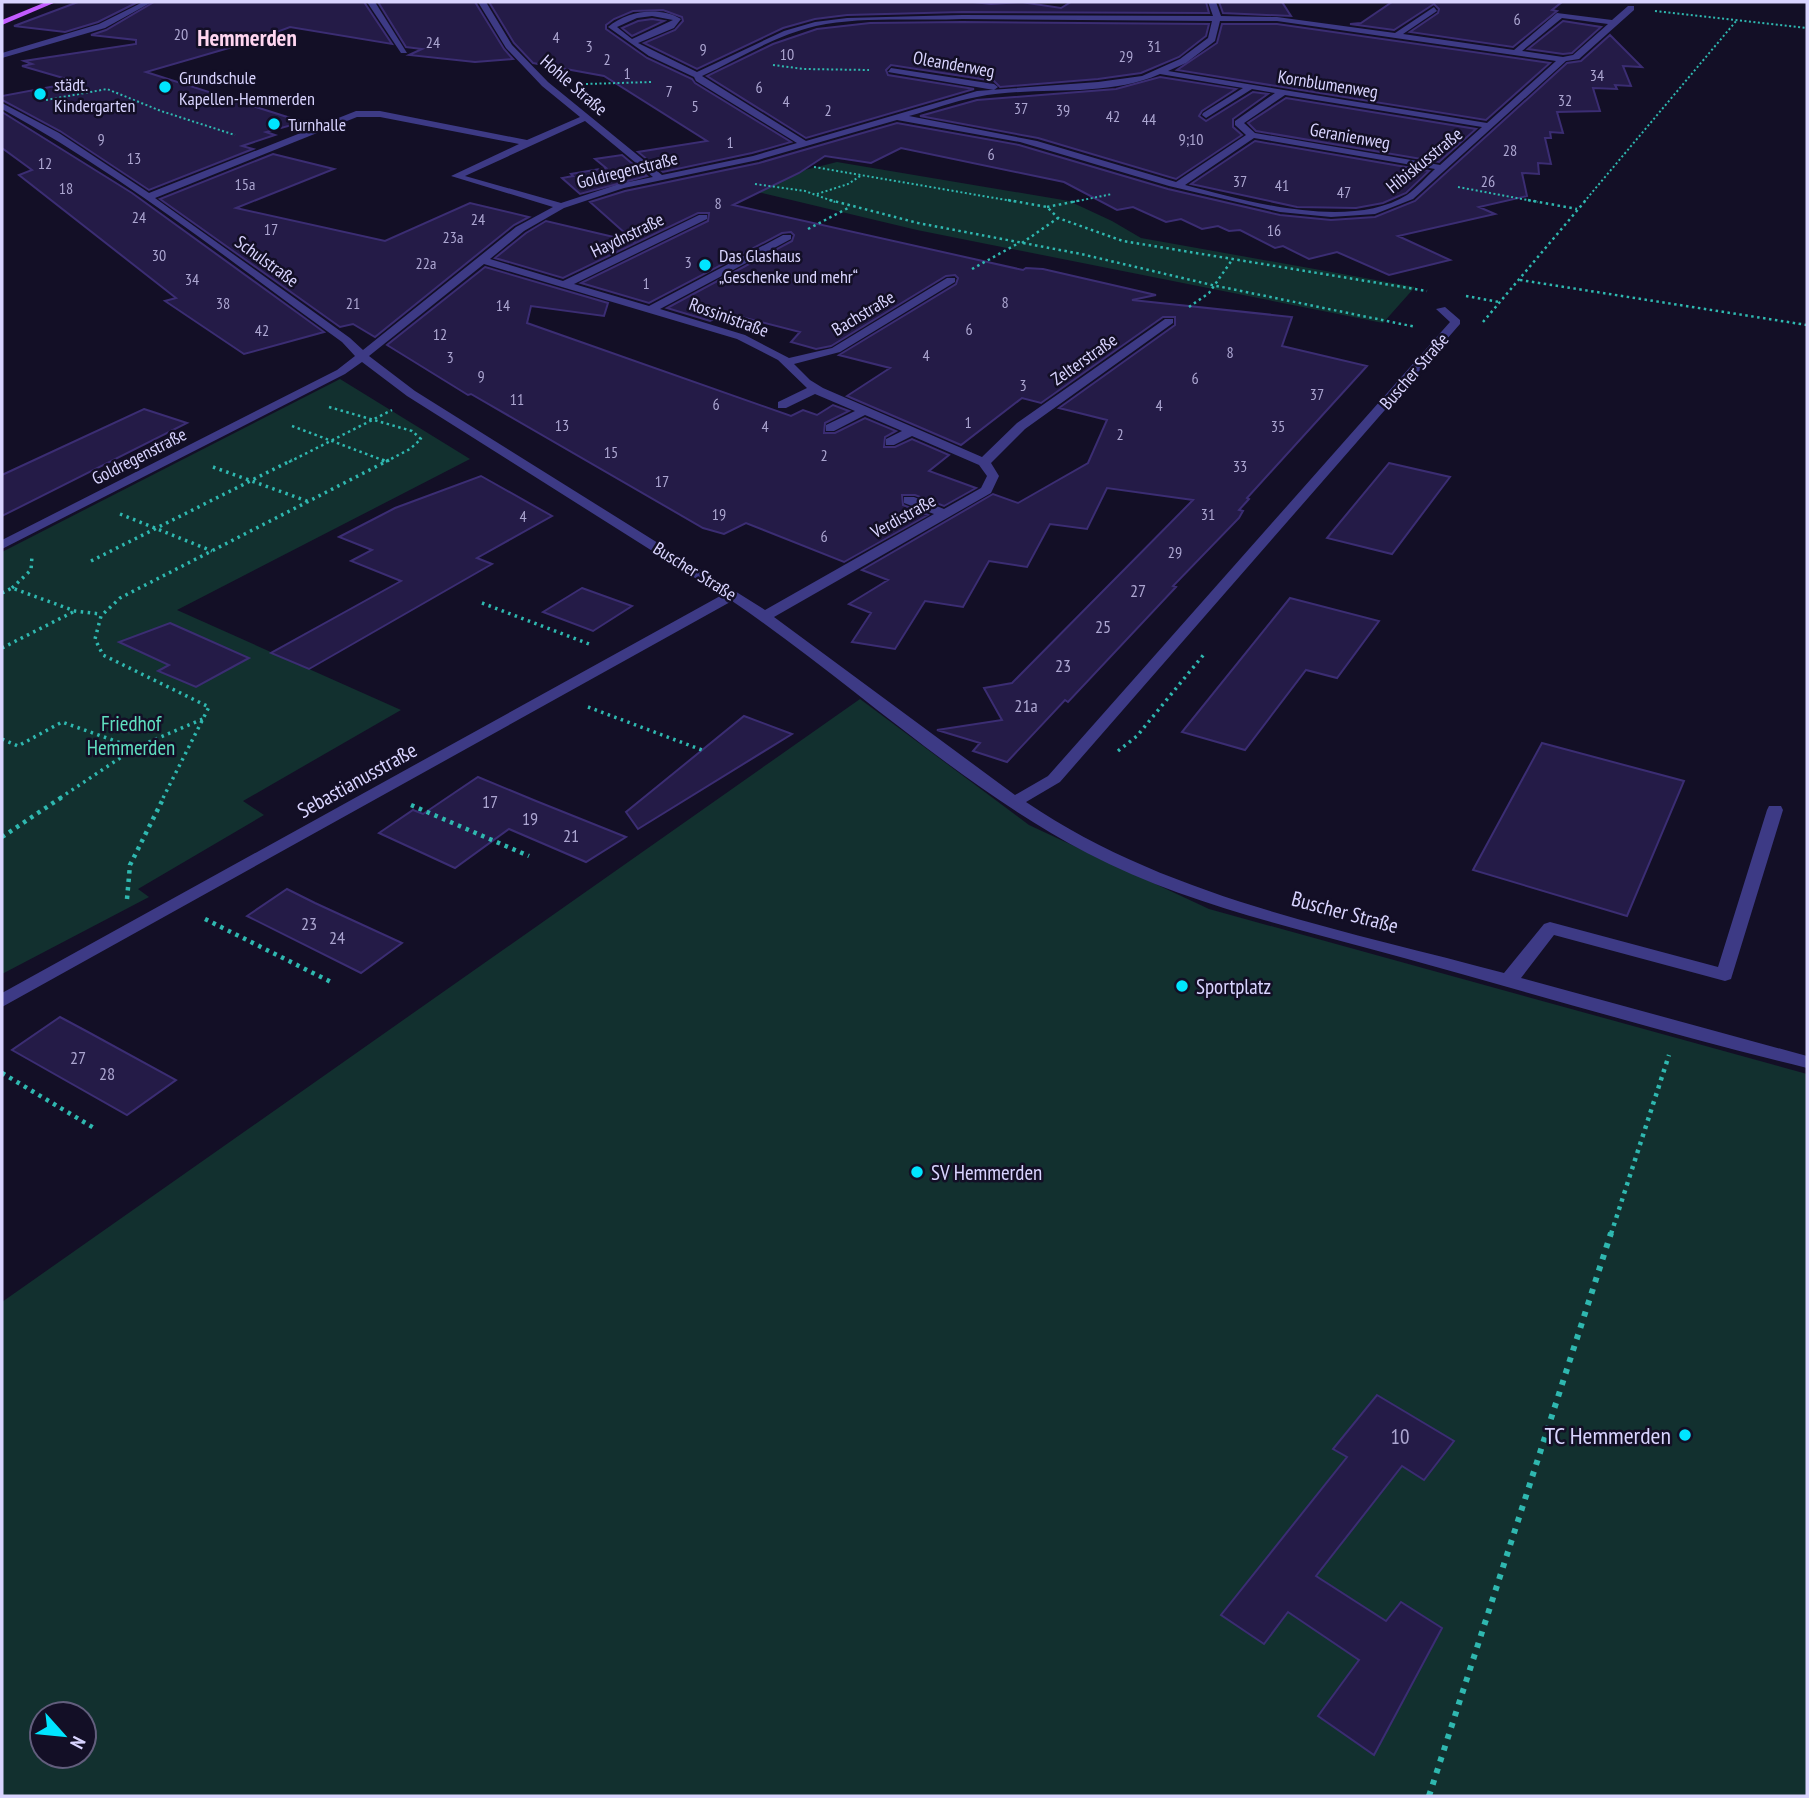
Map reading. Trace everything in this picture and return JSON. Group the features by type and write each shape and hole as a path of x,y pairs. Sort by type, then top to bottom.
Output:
{"main road":[{"path":"2,23 52,2"}],"street":[{"path":"2,56 102,26 148,2"},
{"path":"371,2 404,51"},
{"name":"Hohle Straße","path":"482,2 509,46 545,84 660,178"},
{"path":"1212,2 1217,17"},
{"name":"Hibiskusstraße","path":"896,117 1022,140 1178,185 1286,209 1343,214 1374,211 1394,206 1410,197 1563,59 1576,57 1631,8"},
{"path":"1398,34 1434,9"},
{"path":"633,41 678,21 670,16 647,14 626,19 612,27 633,41 676,68 697,75 699,79 805,144"},
{"path":"1516,52 1560,15 1614,23"},
{"path":"697,75 731,57 800,28 838,20 974,17 1217,17 1291,20 1563,59"},
{"name":"Goldregenstraße","path":"2,545 307,391 362,358 520,229 561,206 609,189 727,165 977,94 1115,83 1162,72 1209,43 1217,26 1217,17"},
{"name":"Oleanderweg","path":"891,70 1011,90"},
{"name":"Kornblumenweg","path":"1162,72 1489,126"},
{"path":"1206,115 1250,87"},
{"path":"1178,185 1252,135 1238,123 1283,92"},
{"name":"Schulstraße","path":"3,107 56,135 148,197 346,340 362,358"},
{"path":"148,197 347,117 370,113 528,143"},
{"path":"561,206 456,176 586,117"},
{"name":"Geranienweg","path":"1252,135 1443,167"},
{"name":"Haydnstraße","path":"565,284 703,217"},
{"path":"652,309 787,237"},
{"name":"Rossinistraße","path":"482,260 741,337 787,362 815,389 984,462"},
{"name":"Bachstraße","path":"787,362 836,350 951,280"},
{"name":"Buscher Straße","path":"1016,801 1055,779 1456,322 1441,309"},
{"name":"Zelterstraße","path":"984,462 1021,426 1169,321"},
{"name":"Buscher Straße","path":"362,358 765,616 1016,801 1091,848 1177,887 1226,903 1807,1062"},
{"path":"782,405 815,389"},
{"path":"830,428 864,411"},
{"path":"890,442 912,431"},
{"name":"Verdistraße","path":"765,616 946,514 990,486 992,471 984,462"},
{"path":"909,500 946,514"},
{"name":"Sebastianusstraße","path":"2,1001 732,595"},
{"path":"1508,981 1550,928 1725,975 1775,810"}],"path":[{"path":"1631,8 1807,28"},
{"path":"1500,302 1737,20"},
{"path":"731,57 799,69 891,70"},
{"path":"545,84 640,84 697,75"},
{"path":"3,107 107,89 161,111 272,146"},
{"path":"807,166 1047,207 1114,193"},
{"path":"817,194 848,184 863,175"},
{"path":"1427,182 1577,209"},
{"path":"749,184 817,194 850,207 1446,333"},
{"path":"787,237 850,207"},
{"path":"1047,207 1058,218 1123,241 1434,292"},
{"path":"951,280 1019,244 1058,218"},
{"path":"1169,321 1209,293 1212,285 1232,260"},
{"path":"1519,280 1807,326"},
{"path":"91,561 332,440 423,399"},
{"path":"152,919 125,898 128,874 209,707 103,655 94,645 93,637 101,615 120,598 415,446 420,436 416,432 376,419 323,406"},
{"path":"287,424 386,461"},
{"path":"207,465 308,501"},
{"path":"113,512 212,551"},
{"path":"2,593 12,588 75,611 101,615"},
{"path":"482,603 620,657"},
{"path":"2,648 75,611"},
{"path":"553,694 702,750"},
{"path":"2,837 135,748 205,718"},
{"path":"2,739 18,746 62,722 135,748"},
{"path":"379,791 529,856"},
{"path":"177,905 333,983"},
{"path":"1429,1796 1678,1027"},
{"path":"2,1073 94,1128"}],"green space":[{"path":"837,162 1069,201 1141,238 1415,287 1383,323 917,230 737,187"},
{"name":"Friedhof Hemmerden","path":"340,379 470,459 177,610 401,710 243,801 264,815 138,889 149,897 2,974 2,552"},
{"name":"SV Hemmerden","path":"860,699 1029,825 1209,909 1807,1074 1807,1796 2,1796 2,1302"}],"building":[{"path":"78,2 138,2 98,22 65,32 14,26"},
{"path":"154,2 364,2 392,44 290,27 253,41 146,72 303,122 266,132 275,135 242,146 253,149 149,190 60,131 2,100 2,96 77,82 22,66 32,64 24,61 136,44 136,40 91,35 106,30"},
{"path":"378,2 475,2 513,59 475,62 409,55 422,49 406,47"},
{"path":"489,2 1021,2 1061,8 1071,2 1206,2 1209,13 962,12 847,15 815,19 783,28 697,69 644,43 675,30 683,21 682,17 663,10 633,11 614,19 606,25 606,29 647,58 692,79 791,142 663,172 638,152 707,141 604,76 533,63 514,43"},
{"path":"1219,2 1282,2 1291,16 1223,13"},
{"path":"1392,2 1562,2 1552,10 1557,11 1513,47 1410,32 1438,13 1439,9 1434,4 1394,30 1350,24 1361,23"},
{"path":"638,21 664,21 632,36 622,28"},
{"path":"1563,21 1601,27 1572,53 1528,49"},
{"path":"870,23 1209,24 1206,36 1179,57 1141,73 1098,79 1000,87 994,81 891,65 886,70 888,75 974,89 806,138 707,76 773,44 817,29"},
{"path":"1222,24 1277,24 1550,63 1486,120 1177,70 1217,43"},
{"path":"1610,35 1642,67 1623,66 1631,86 1615,85 1617,89 1593,88 1600,111 1557,112 1563,133 1550,132 1551,138 1545,138 1551,164 1538,163 1539,174 1522,173 1527,196 1479,207 1495,214 1398,236 1450,260 1389,275 1337,252 1309,259 1283,246 1275,248 1240,230 1229,231 1218,226 1202,229 1181,219 1166,222 1133,207 1117,210 1064,182 901,148 871,163 825,156 799,173 733,205 1023,270 1043,269 1156,295 1132,300 1292,317 1282,346 1367,366 1247,498 1249,499 1239,510 1243,511 1239,518 1068,702 1065,700 1007,762 973,751 980,743 937,730 1002,720 984,688 1012,683 1193,500 1107,488 1087,529 1050,524 1027,567 989,561 963,607 925,601 895,649 852,642 871,613 849,604 888,580 862,570 993,494 1018,503 1088,463 1107,420 1059,408 1175,325 1175,317 1163,317 1041,403 1022,398 961,445 847,396 890,368 839,355 956,284 958,278 955,275 946,276 831,346 816,349 791,342 800,332 726,313 710,321 667,308 792,241 794,235 791,232 782,233 649,303 581,283 708,221 709,213 698,213 563,278 495,258 546,221 635,242 590,202 625,191 759,163 897,123 1019,145 1168,189 1280,215 1331,220 1375,217 1415,201 1567,63 1581,61"},
{"path":"1160,77 1236,89 1202,111 1199,116 1206,121 1253,92 1268,94 1233,119 1233,127 1242,135 1176,179 1038,138 920,116 977,100 1116,89"},
{"path":"1286,98 1476,129 1439,162 1256,131 1248,123"},
{"path":"2,112 132,193 324,332 244,354 165,301 176,298 19,175 32,170 2,148"},
{"path":"1255,141 1429,171 1406,193 1383,203 1356,208 1297,207 1191,184"},
{"path":"273,154 334,169 236,208 385,241 470,203 529,217 514,225 375,337 353,324 340,327 160,199"},
{"path":"622,155 647,176 580,194 562,178 606,168 595,159"},
{"path":"485,267 608,303 604,316 531,306 527,323 791,416 803,410 817,415 833,405 849,411 825,423 824,433 835,433 865,418 896,431 885,437 884,447 895,447 912,439 949,455 929,471 976,488 944,506 915,495 902,495 903,505 928,515 844,562 746,523 724,534 703,528 471,394 468,395 387,345"},
{"path":"144,409 187,423 2,516 2,475"},
{"path":"1389,463 1450,477 1392,554 1327,538"},
{"path":"481,476 552,516 477,558 492,564 309,669 271,653 401,581 351,561 372,550 339,537 395,508"},
{"path":"582,588 632,606 593,631 543,612"},
{"path":"1290,598 1379,621 1337,678 1306,670 1245,750 1182,732"},
{"path":"170,623 249,658 196,687 158,671 169,665 119,642"},
{"path":"744,716 792,734 638,829 626,812"},
{"path":"1542,743 1684,781 1627,916 1473,870"},
{"path":"478,777 626,837 586,862 509,829 455,868 379,833 413,810 423,814"},
{"path":"287,889 402,943 361,973 247,916"},
{"path":"60,1017 176,1080 127,1115 12,1050"},
{"path":"1377,1395 1454,1441 1424,1480 1402,1466 1316,1576 1386,1621 1401,1602 1442,1628 1374,1755 1318,1716 1359,1660 1288,1612 1264,1644 1221,1615 1347,1457 1333,1449"}],"place":[{"name":"Grundschule Kapellen-Hemmerden","path":"165,87"},
{"name":"städt. Kindergarten","path":"40,94"},
{"name":"Turnhalle","path":"274,124"},
{"name":"Das Glashaus „Geschenke und mehr“","path":"705,265"},
{"name":"Sportplatz","path":"1182,986"},
{"name":"SV Hemmerden","path":"917,1172"},
{"name":"TC Hemmerden","path":"1685,1435"}],"district":[{"name":"Hemmerden","path":"247,37"}]}
